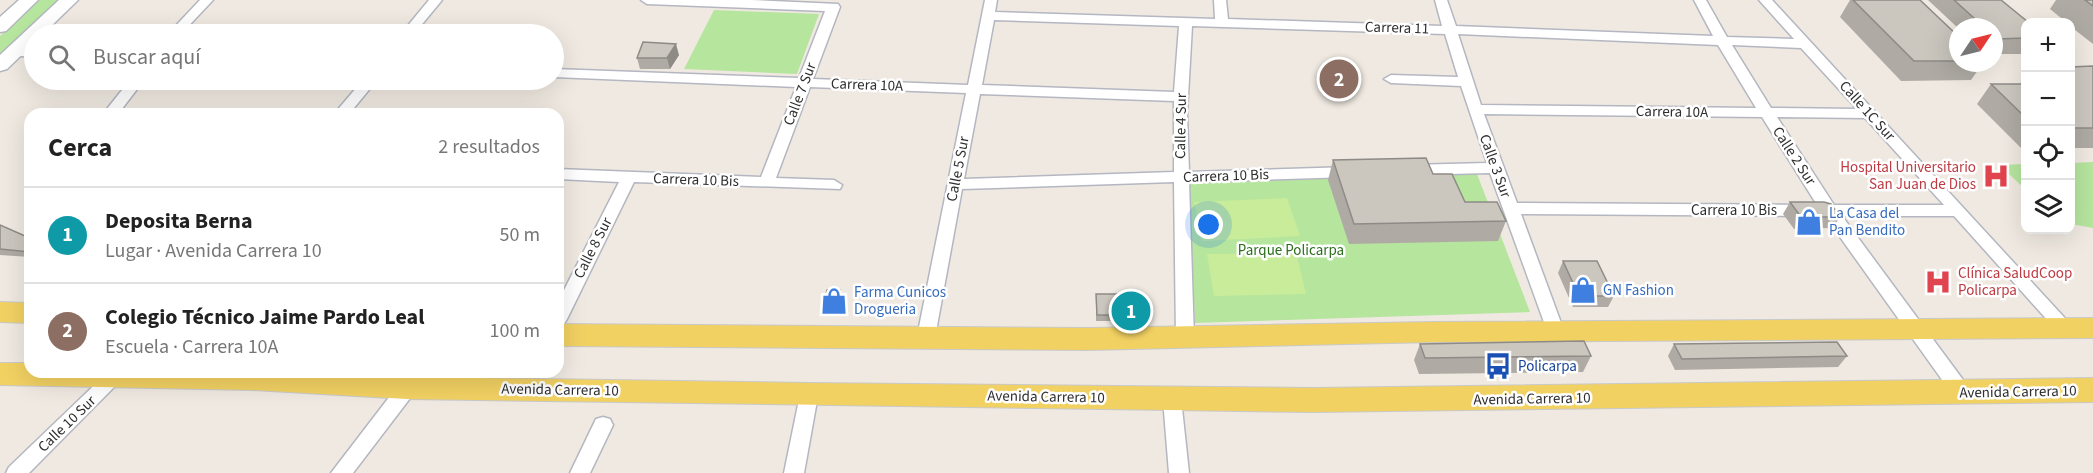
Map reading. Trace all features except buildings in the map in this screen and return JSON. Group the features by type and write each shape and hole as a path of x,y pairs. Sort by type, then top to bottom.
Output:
{"main road":[{"path":"0,27 29,0"},
{"path":"43,24 69,0"},
{"path":"0,65 24,42"},
{"path":"0,312 24,313"},
{"path":"564,335 1185,339 1555,331 2093,328"},
{"name":"Avenida Carrera 10","path":"0,374 24,374"},
{"name":"Avenida Carrera 10","path":"184,378 407,388 1173,399 1430,400 2093,390"}],"street":[{"path":"184,24 207,0"},
{"path":"416,24 436,0"},
{"path":"647,0 716,1"},
{"path":"1220,0 1222,22"},
{"name":"Calle 3 Sur","path":"1441,0 1475,109 1555,331"},
{"name":"Calle 2 Sur","path":"1701,0 1723,41 1829,210 1962,393"},
{"name":"Calle 1C Sur","path":"1765,0 2065,328"},
{"name":"Calle 7 Sur","path":"716,1 833,7 766,182"},
{"name":"Carrera 11","path":"989,8 1186,21 1806,44"},
{"name":"Calle 5 Sur","path":"926,337 989,8"},
{"name":"Calle 4 Sur","path":"1185,339 1181,97 1186,21"},
{"path":"13,52 24,53"},
{"name":"Carrera 10A","path":"564,73 1181,97"},
{"path":"1391,79 1466,82"},
{"path":"115,108 129,90"},
{"path":"346,108 361,90"},
{"name":"Carrera 10A","path":"1475,109 1870,114"},
{"path":"1393,171 1496,168"},
{"name":"Carrera 10 Bis","path":"955,184 1370,172"},
{"name":"Carrera 10 Bis","path":"564,174 834,185"},
{"name":"Calle 8 Sur","path":"564,307 629,177"},
{"name":"Carrera 10 Bis","path":"1510,208 1958,211"},
{"name":"Calle 10 Sur","path":"16,473 114,378"},
{"path":"341,473 407,388"},
{"path":"794,473 809,395"},
{"path":"1173,399 1179,473"},
{"path":"580,473 603,425"}],"green space":[{"path":"37,0 60,0 34,24 24,24 24,34 0,56 0,36"},
{"path":"714,10 819,14 797,74 684,69"},
{"path":"2093,162 2093,228 2075,225 2075,163"},
{"path":"2021,164 2021,185 1999,165"},
{"name":"Parque Policarpa","path":"1477,174 1530,312 1195,323 1189,183"},
{"path":"1287,198 1300,236 1203,241 1194,202"},
{"path":"1296,253 1306,294 1214,296 1207,254"}],"place":[{"name":"Colegio Técnico Jaime Pardo Leal","path":"1339,79"},
{"name":"Hospital Universitario San Juan de Dios","path":"1996,176"},
{"name":"La Casa del Pan Bendito","path":"1809,222"},
{"name":"Clínica SaludCoop Policarpa","path":"1938,282"},
{"name":"GN Fashion","path":"1583,290"},
{"name":"Farma Cunicos Drogueria","path":"834,301"},
{"name":"Deposita Berna","path":"1131,311"},
{"name":"Policarpa","path":"1498,366"}]}
